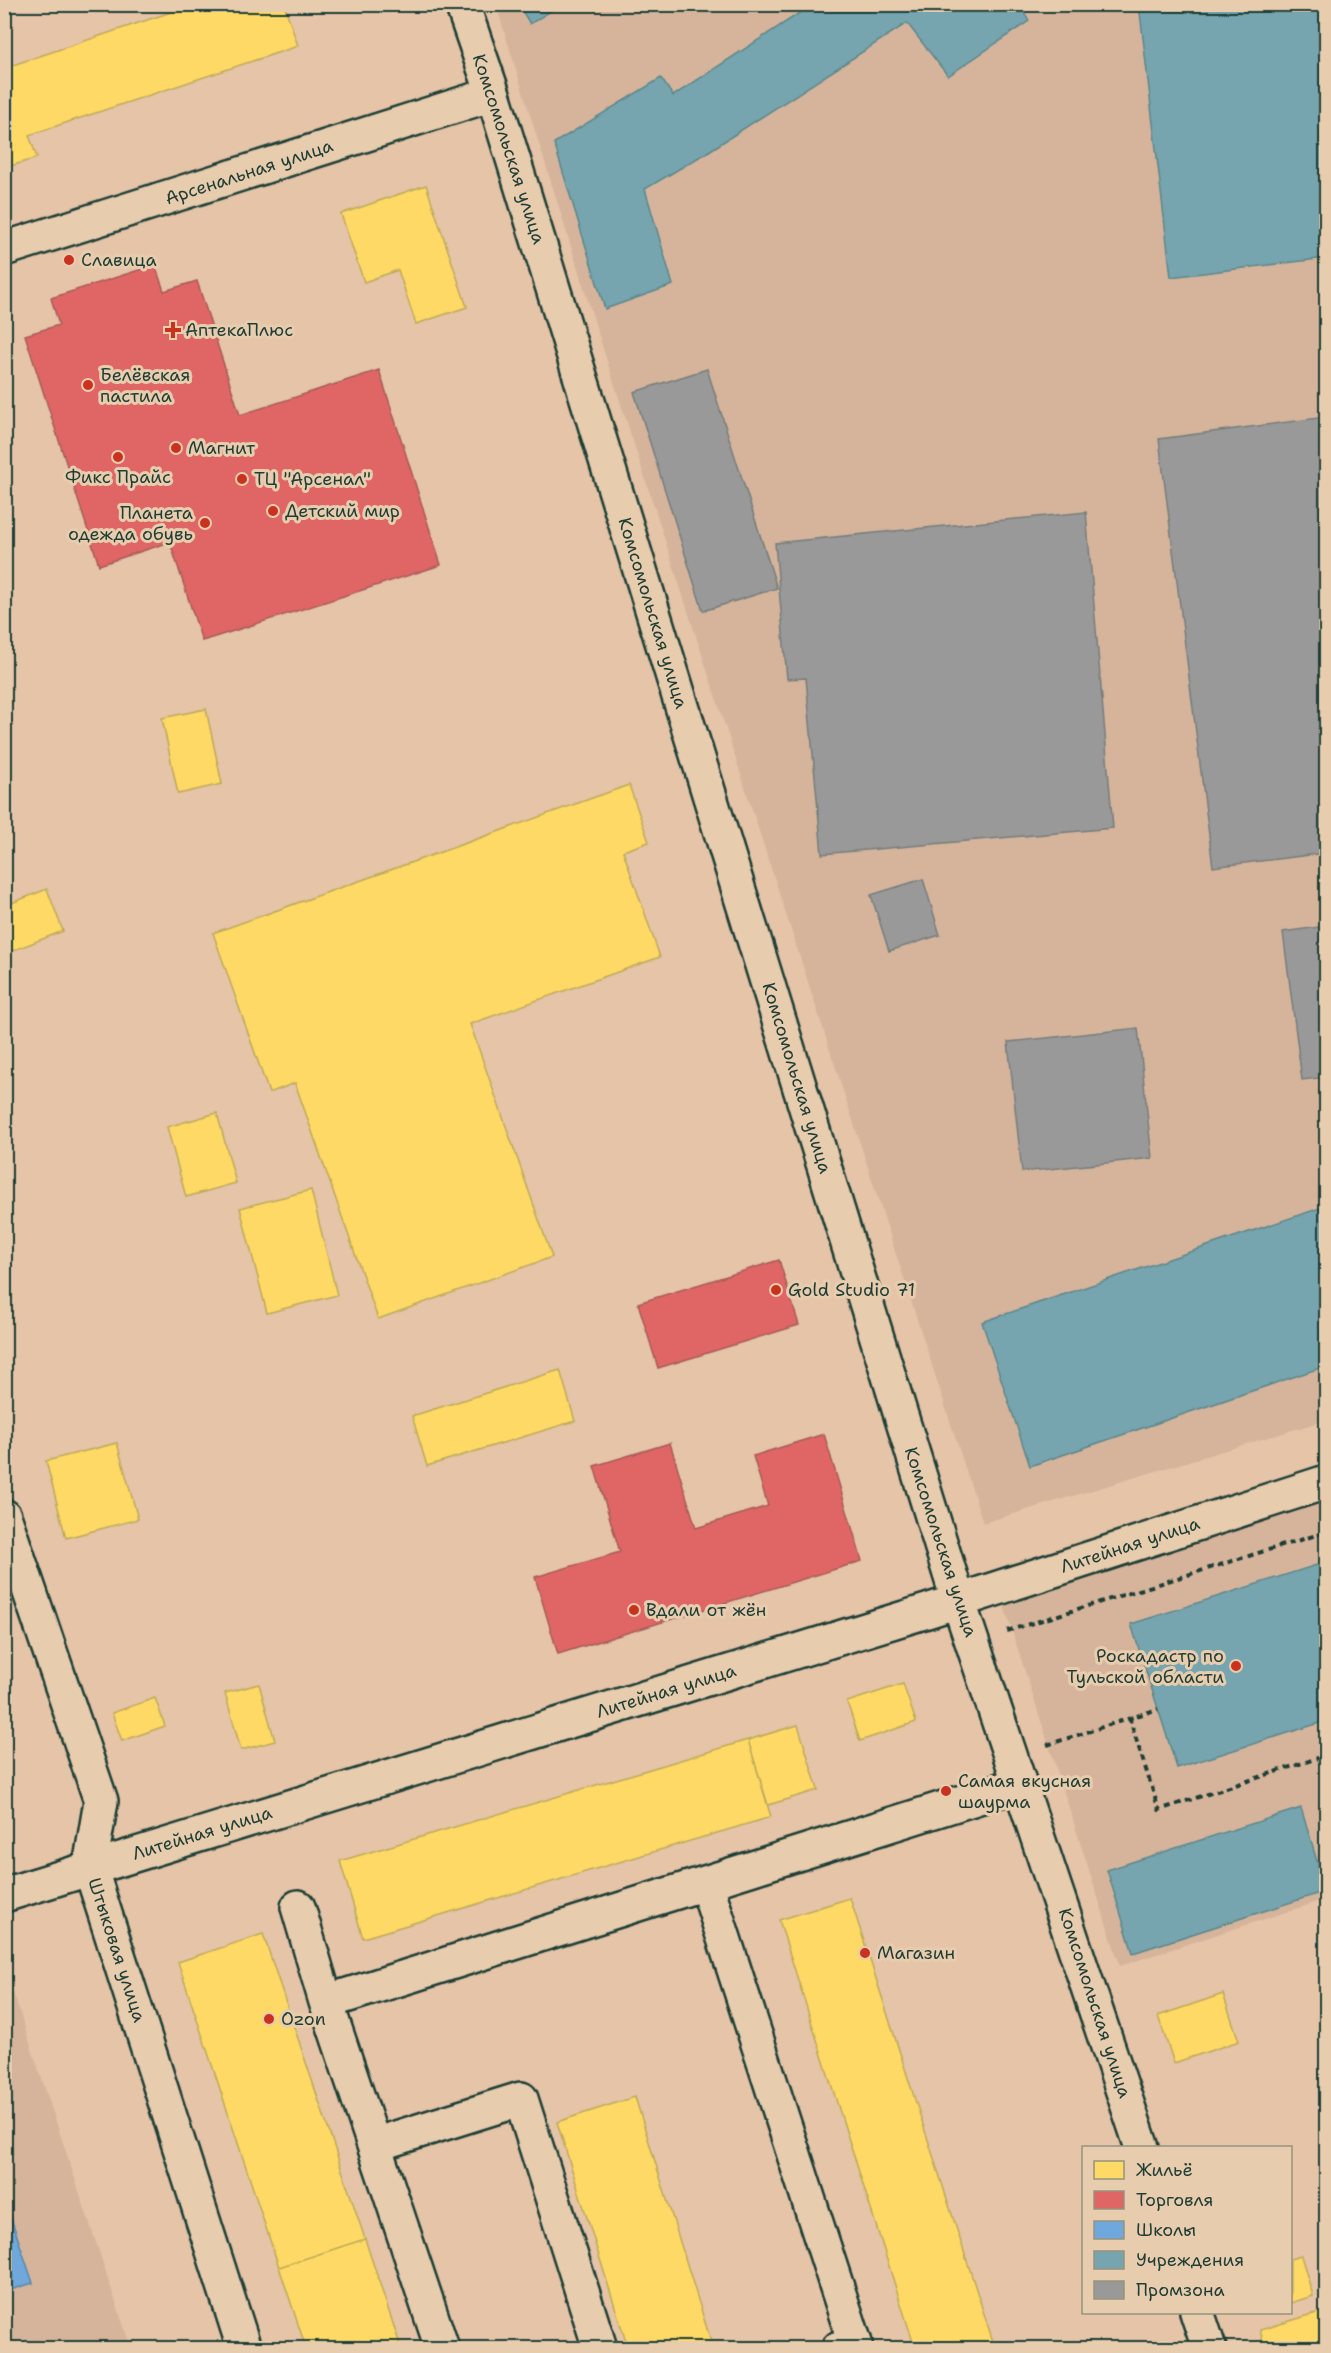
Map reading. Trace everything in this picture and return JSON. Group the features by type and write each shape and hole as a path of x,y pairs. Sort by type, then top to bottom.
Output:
{"street":[{"name":"Комсомольская улица","path":"462,4 492,94 958,1600 1141,2146"},
{"name":"Арсенальная улица","path":"4,249 492,94"},
{"name":"Литейная улица","path":"4,1895 958,1600 1326,1482"},
{"name":"Штыковая улица","path":"4,1516 101,1801 90,1867 244,2349"},
{"path":"327,2002 1020,1784"},
{"path":"706,1883 855,2343 839,2349"},
{"path":"298,1907 327,2002 442,2349"},
{"path":"374,2145 521,2099 600,2349"},
{"path":"1197,2314 1209,2349"}],"path":[{"path":"973,1643 1326,1532"},
{"path":"1037,1748 1158,1708"},
{"path":"1129,1718 1159,1810 1321,1757"}],"shaded area":[{"path":"496,5 1326,5 1326,1420 983,1523 597,330"},
{"path":"1326,1501 1326,1899 1120,1966 1004,1606"},
{"path":"8,1977 131,2348 5,2348 4,1978"}],"building: Жильё":[{"path":"195,4 284,4 298,46 29,135 37,158 4,168 4,93 9,92 4,77 4,68"},
{"path":"426,185 467,307 416,324 398,270 364,282 341,214"},
{"path":"206,709 222,784 178,794 162,718"},
{"path":"629,785 649,842 623,851 660,957 470,1024 552,1257 378,1319 295,1083 269,1093 213,933"},
{"path":"47,889 63,931 4,954 4,906"},
{"path":"217,1113 236,1183 186,1197 167,1127"},
{"path":"311,1190 337,1295 267,1313 240,1208"},
{"path":"560,1370 575,1421 427,1466 412,1416"},
{"path":"117,1443 138,1519 66,1538 46,1461"},
{"path":"259,1684 275,1741 241,1750 225,1693"},
{"path":"903,1684 916,1722 860,1741 847,1702"},
{"path":"155,1698 165,1726 122,1741 112,1713"},
{"path":"798,1725 818,1790 768,1805 748,1740"},
{"path":"748,1740 771,1817 363,1938 340,1861"},
{"path":"850,1898 995,2348 915,2348 779,1920"},
{"path":"263,1934 365,2239 279,2267 178,1962"},
{"path":"1223,1994 1239,2041 1174,2063 1158,2016"},
{"path":"635,2097 713,2348 628,2348 557,2122"},
{"path":"365,2239 401,2348 306,2348 279,2267"},
{"path":"1301,2256 1313,2296 1292,2302 1292,2258"},
{"path":"1320,2312 1326,2335 1326,2348 1265,2348 1260,2330"}],"building: Торговля":[{"name":"ТЦ \"Арсенал\"","path":"155,265 164,291 197,281 240,415 379,370 441,565 202,641 170,542 99,565 25,335 59,325 51,298"},
{"path":"779,1260 799,1325 658,1368 638,1303"},
{"path":"824,1434 862,1561 558,1654 535,1577 620,1552 594,1466 670,1443 696,1528 768,1506 753,1456"}],"building: Школы":[{"path":"11,2218 33,2283 4,2292 4,2220"}],"building: Учреждения":[{"path":"518,4 562,4 530,24"},
{"path":"813,4 1019,4 1029,21 948,76 907,23 706,153 645,189 673,285 605,309 554,143 661,78 673,96"},
{"path":"1139,4 1326,4 1326,258 1171,277"},
{"path":"1326,1206 1326,1366 1030,1466 982,1322"},
{"name":"Роскадастр по Тульской области","path":"1326,1562 1326,1721 1177,1768 1131,1624"},
{"path":"1301,1808 1326,1891 1133,1953 1107,1870"}],"building: Промзона":[{"path":"707,369 777,588 703,611 634,392"},
{"path":"1326,417 1326,853 1213,867 1159,439"},
{"path":"1086,512 1113,828 822,854 806,678 787,679 775,543"},
{"path":"923,879 940,935 889,951 871,895"},
{"path":"1326,926 1326,1077 1302,1080 1283,932"},
{"path":"1138,1028 1152,1158 1022,1172 1008,1042"}],"place":[{"name":"Славица","path":"69,260"},
{"name":"АптекаПлюс","path":"173,330"},
{"name":"Белёвская пастила","path":"88,385"},
{"name":"Магнит","path":"176,448"},
{"name":"Фикс Прайс","path":"118,457"},
{"name":"ТЦ \"Арсенал\"","path":"242,479"},
{"name":"Детский мир","path":"273,511"},
{"name":"Планета одежда обувь","path":"205,523"},
{"name":"Gold Studio 71","path":"776,1290"},
{"name":"Вдали от жён","path":"634,1610"},
{"name":"Роскадастр по Тульской области","path":"1236,1666"},
{"name":"Самая вкусная шаурма","path":"946,1791"},
{"name":"Магазин","path":"865,1953"},
{"name":"Ozon","path":"269,2019"}]}
